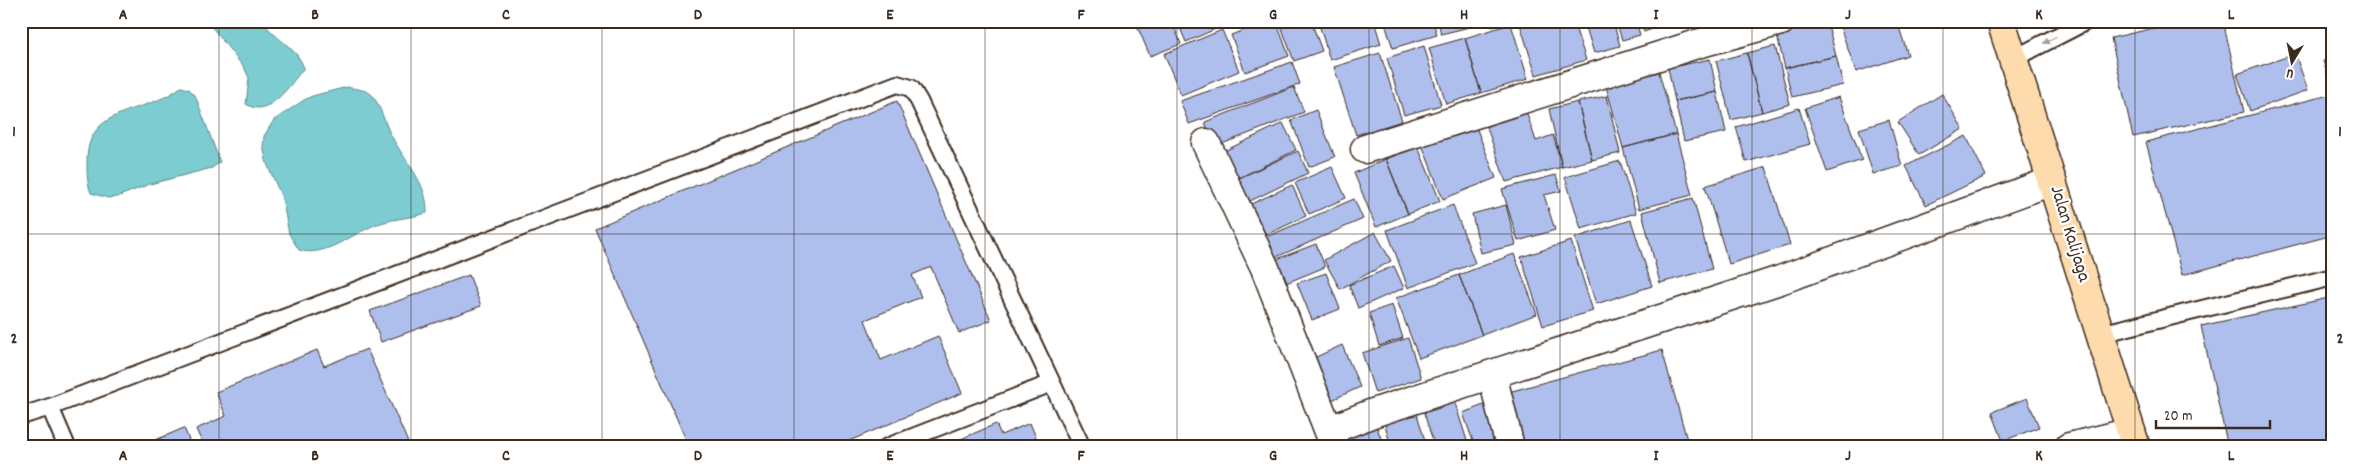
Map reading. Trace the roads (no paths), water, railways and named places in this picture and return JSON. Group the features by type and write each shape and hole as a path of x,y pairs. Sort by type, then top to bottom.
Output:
{"highway":[{"name":"Jalan Kalijaga","path":"2001,21 2134,439"}],"street":[{"path":"1365,149 1697,44 1781,21"},
{"path":"1206,143 1265,268 1332,438 1492,374 1780,280 2052,181"},
{"path":"1492,374 1510,447"},
{"path":"2069,447 2134,439"}],"lane":[{"path":"2013,58 2087,21"},
{"path":"21,416 50,407 897,84 911,88 919,101 1082,447"},
{"path":"2100,334 2333,277"},
{"path":"887,447 1052,383"},
{"path":"50,407 67,447"}],"water":[{"path":"207,21 263,21 273,33 291,48 301,60 304,68 286,91 271,104 255,108 246,104 249,78 245,69"},
{"path":"181,87 189,89 195,95 220,162 212,168 150,184 117,197 108,198 91,193 87,174 88,147 93,135 100,126 109,119 161,99"},
{"path":"347,87 367,92 375,99 392,137 420,182 424,192 427,213 381,223 320,251 309,252 299,250 289,234 282,198 267,164 263,146 264,136 274,120 304,100 312,96"}]}
